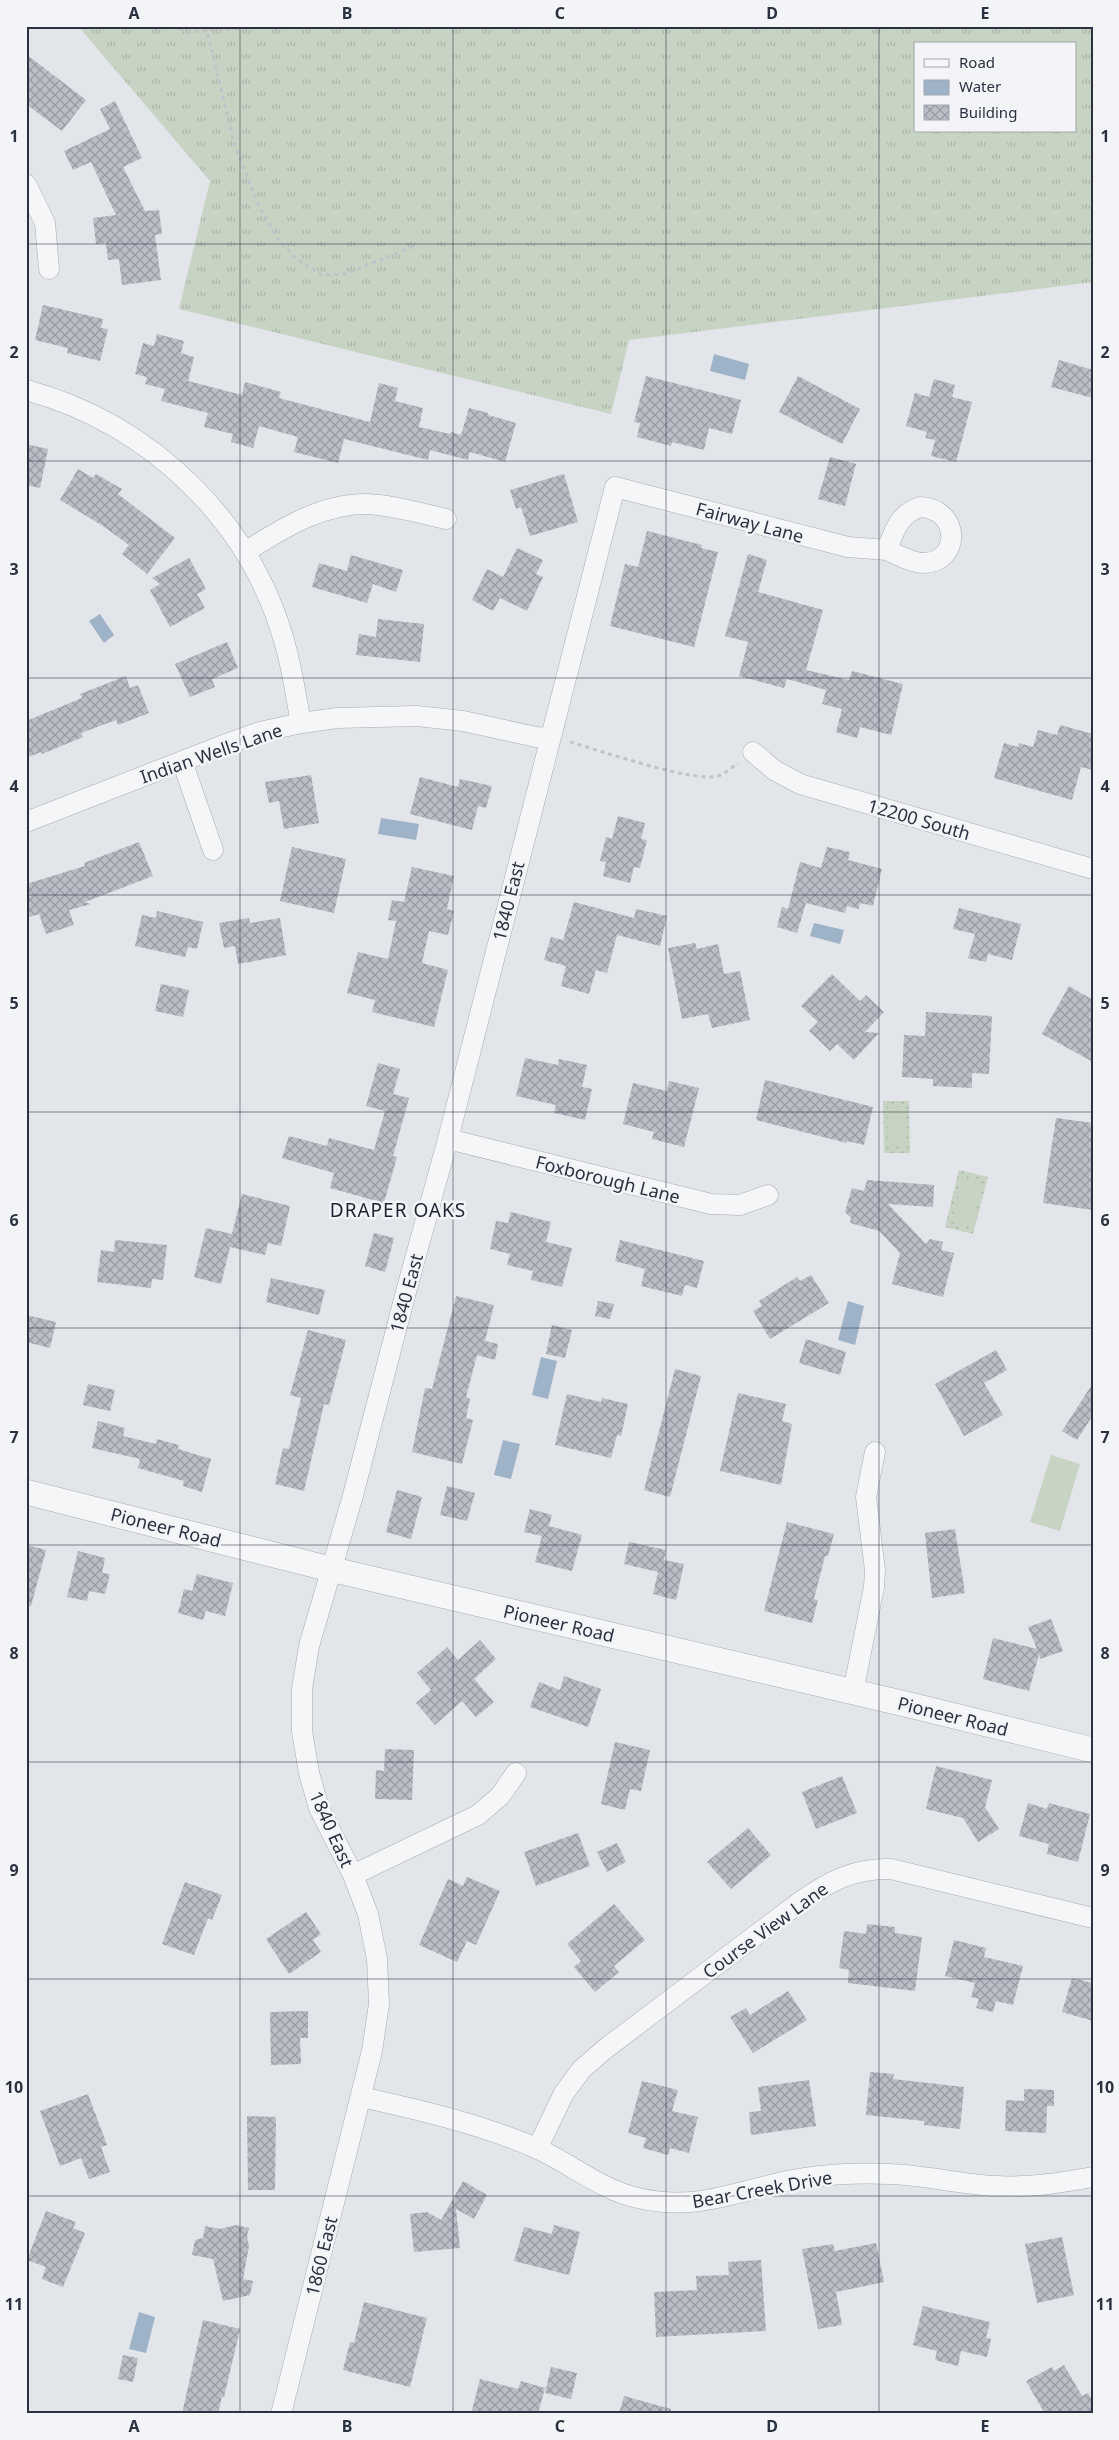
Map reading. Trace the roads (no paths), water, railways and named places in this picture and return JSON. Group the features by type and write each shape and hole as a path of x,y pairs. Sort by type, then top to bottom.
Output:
{"street":[{"path":"26,184 45,223 49,269"},
{"path":"26,390 52,397 88,411 123,430 156,453 204,497 226,523 245,552 263,586 286,648 300,723"},
{"name":"Fairway Lane","path":"615,487 848,547 887,550"},
{"name":"1840 East","path":"361,2097 372,2051 378,1995 377,1959 368,1914 353,1875 320,1808 309,1773 302,1731 302,1689 309,1646 352,1499 448,1139 615,487"},
{"path":"245,552 306,517 345,506 365,504 385,506 446,519"},
{"name":"Indian Wells Lane","path":"26,822 260,732 300,723 337,718 417,716 463,721 536,737 550,738"},
{"name":"12200 South","path":"754,752 774,770 800,784 1093,869"},
{"path":"182,761 213,850"},
{"name":"Foxborough Lane","path":"448,1139 711,1204 740,1205 768,1195"},
{"path":"853,1692 874,1587 866,1497 875,1452"},
{"name":"Pioneer Road","path":"26,1492 330,1569 1093,1750"},
{"path":"353,1875 478,1815 500,1796 516,1773"},
{"name":"Course View Lane","path":"537,2149 564,2092 593,2058 800,1902 844,1875 875,1868 892,1869 1093,1918"},
{"name":"Bear Creek Drive","path":"361,2097 471,2124 537,2149 610,2188 636,2198 666,2203 695,2203 723,2199 767,2185 806,2178 846,2174 890,2174 996,2186 1031,2186 1093,2177"},
{"name":"1860 East","path":"281,2414 361,2097"}],"water":[{"path":"714,354 749,364 745,380 710,371"},
{"path":"100,614 114,635 104,643 89,621"},
{"path":"381,818 419,824 416,840 378,834"},
{"path":"814,923 844,930 840,944 810,936"},
{"path":"848,1301 864,1306 855,1345 838,1340"},
{"path":"541,1357 557,1361 548,1399 532,1395"},
{"path":"503,1440 520,1444 511,1479 494,1475"},
{"path":"139,2312 155,2317 146,2353 129,2349"}],"district":[{"name":"DRAPER OAKS","path":"398,1210"}]}
